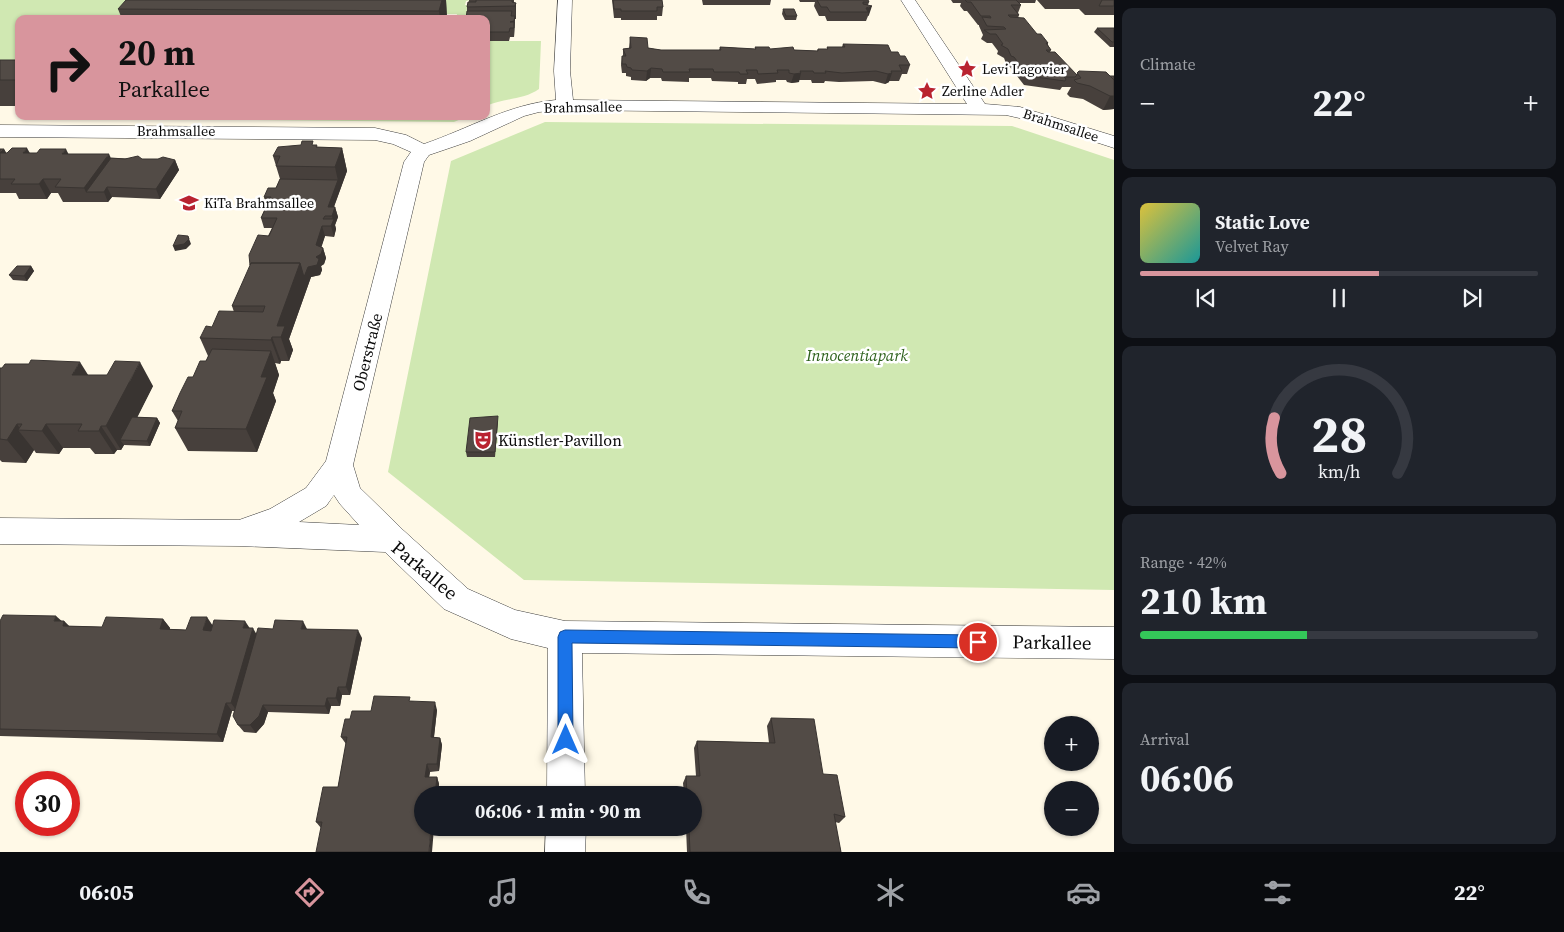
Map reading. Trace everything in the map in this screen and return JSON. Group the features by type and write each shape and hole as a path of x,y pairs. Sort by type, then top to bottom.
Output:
{"street":[{"path":"565,0 562,71 565,105"},
{"path":"908,0 978,108"},
{"name":"Brahmsallee","path":"0,130 375,134 395,137 412,144 422,151 464,137 518,112 539,107 565,105 978,108 1006,110 1040,116 1078,131 1114,142"},
{"name":"Oberstraße","path":"392,539 350,496 343,484 340,465 414,162 422,151"},
{"name":"Parkallee","path":"240,533 281,518 316,498 340,465"},
{"name":"Parkallee","path":"0,531 240,533 392,539 456,599 511,624 565,637 1114,643"},
{"path":"565,637 566,786"},
{"path":"565,852 566,836"}],"green space":[{"path":"0,0 173,0 137,15 15,15 15,86 0,85"},
{"path":"438,0 471,0 466,1 465,5 473,5 469,15 399,14"},
{"path":"490,41 541,41 539,89 527,95 490,105"},
{"path":"255,120 459,120 454,122"},
{"name":"Innocentiapark","path":"545,122 1012,126 1114,160 1114,590 524,580 388,472 451,161"}],"building":[{"path":"126,0 442,0 439,11 118,9"},
{"path":"476,0 512,0 512,2 516,3 515,6 467,7 468,2 476,2"},
{"path":"613,0 662,0 663,7 657,7 657,11 621,11 621,9 614,9"},
{"path":"817,0 868,0 869,2 863,2 863,4 872,6 866,8 868,12 830,12 827,7 821,7"},
{"path":"965,0 1016,0 1021,5 1011,5 1019,15 1008,15 1010,17 1024,18 1037,34 1041,34 1048,43 1046,43 1051,50 1046,50 1048,52 1055,52 1077,75 1075,77 1064,77 1065,81 1028,76 1014,57 1011,56 1008,49 1001,45 1003,44 996,34 990,34 984,30 1006,29 1004,27 987,26 982,17 991,18 990,16 981,16 971,2"},
{"path":"1102,0 1114,0 1114,6 1099,6"},
{"path":"783,9 794,9 797,16 786,16"},
{"path":"467,11 512,11 511,16 515,16 514,21 510,22 514,22 514,28 510,28 509,32 490,32 490,15 466,15"},
{"path":"1097,28 1114,28 1114,42 1112,42"},
{"path":"630,37 647,38 648,48 661,50 721,50 720,47 756,49 755,47 769,47 770,49 793,47 794,50 818,51 818,49 828,49 827,47 845,47 843,44 888,45 891,52 898,52 900,56 905,56 910,65 899,65 902,71 891,71 892,73 888,74 876,71 842,73 825,71 826,73 814,73 813,71 800,71 801,73 794,74 789,73 789,70 777,70 778,73 758,74 757,70 746,70 748,74 740,74 739,72 714,72 713,69 689,69 690,72 663,72 662,69 651,68 647,71 632,70 626,64 622,64 622,56 626,56 623,49 631,48"},
{"path":"0,60 15,60 15,80 0,80"},
{"path":"1079,71 1106,72 1114,80 1114,96 1077,83 1074,80 1081,78 1077,73"},
{"path":"302,141 313,141 312,145 317,145 316,147 342,148 335,167 276,166 280,156 273,156 278,147 301,145"},
{"path":"12,148 27,148 23,153 37,153 40,149 66,149 62,154 109,154 84,188 55,187 61,179 43,179 39,184 11,184 15,179 0,179 0,153 7,153"},
{"path":"138,156 142,159 158,159 163,157 175,160 156,189 107,187 104,192 86,192 111,158 125,159"},
{"path":"280,179 338,180 328,207 335,207 332,216 325,216 323,219 334,219 331,226 322,226 316,245 323,248 321,254 316,257 319,259 317,265 308,267 304,277 300,263 251,263 250,265 249,255 258,235 269,236 277,218 261,218 271,197 264,197 268,188 276,188"},
{"path":"178,235 188,236 189,239 184,244 173,246"},
{"path":"251,263 300,263 277,326 285,326 281,337 272,337 271,340 200,338 206,326 212,327 219,311 263,312 265,306 232,306"},
{"path":"17,266 31,266 24,276 9,275"},
{"path":"212,349 271,351 261,377 267,377 246,429 175,428 182,411 172,411 180,393 188,377 193,377 200,361 206,361"},
{"path":"31,360 80,362 72,375 107,375 115,361 140,362 106,426 101,426 99,431 78,431 82,424 46,424 42,431 18,430 22,424 17,424 7,440 0,439 0,368 5,364 29,364"},
{"name":"Künstler-Pavillon","path":"498,416 495,452 466,452 470,418"},
{"path":"132,417 157,418 147,441 120,440"},
{"path":"3,615 56,616 54,621 64,621 63,626 102,627 106,617 163,619 160,629 186,630 191,617 207,617 203,630 211,631 214,620 245,621 243,628 253,628 231,703 226,703 217,734 0,729 0,621"},
{"path":"275,620 303,621 301,629 358,630 346,687 338,687 336,698 327,698 325,706 263,705 259,716 250,725 238,725 233,716 258,628 273,629"},
{"path":"374,696 410,697 409,701 435,702 431,737 440,738 437,764 427,764 425,777 437,777 436,786 414,786 414,836 430,836 429,852 316,852 322,822 316,822 323,787 338,787 347,737 341,737 345,719 350,719 352,711 371,711"},
{"path":"771,718 814,719 823,774 837,775 845,817 834,814 841,852 690,852 689,836 702,836 702,786 687,786 686,776 700,776 697,741 775,743"}],"place":[{"name":"Levi Lagovier","path":"967,69"},
{"name":"Zerline Adler","path":"927,91"},
{"name":"KiTa Brahmsallee","path":"189,203"},
{"name":"Künstler-Pavillon","path":"483,440"}],"route":[{"path":"566,740 565,637 978,642"}]}
